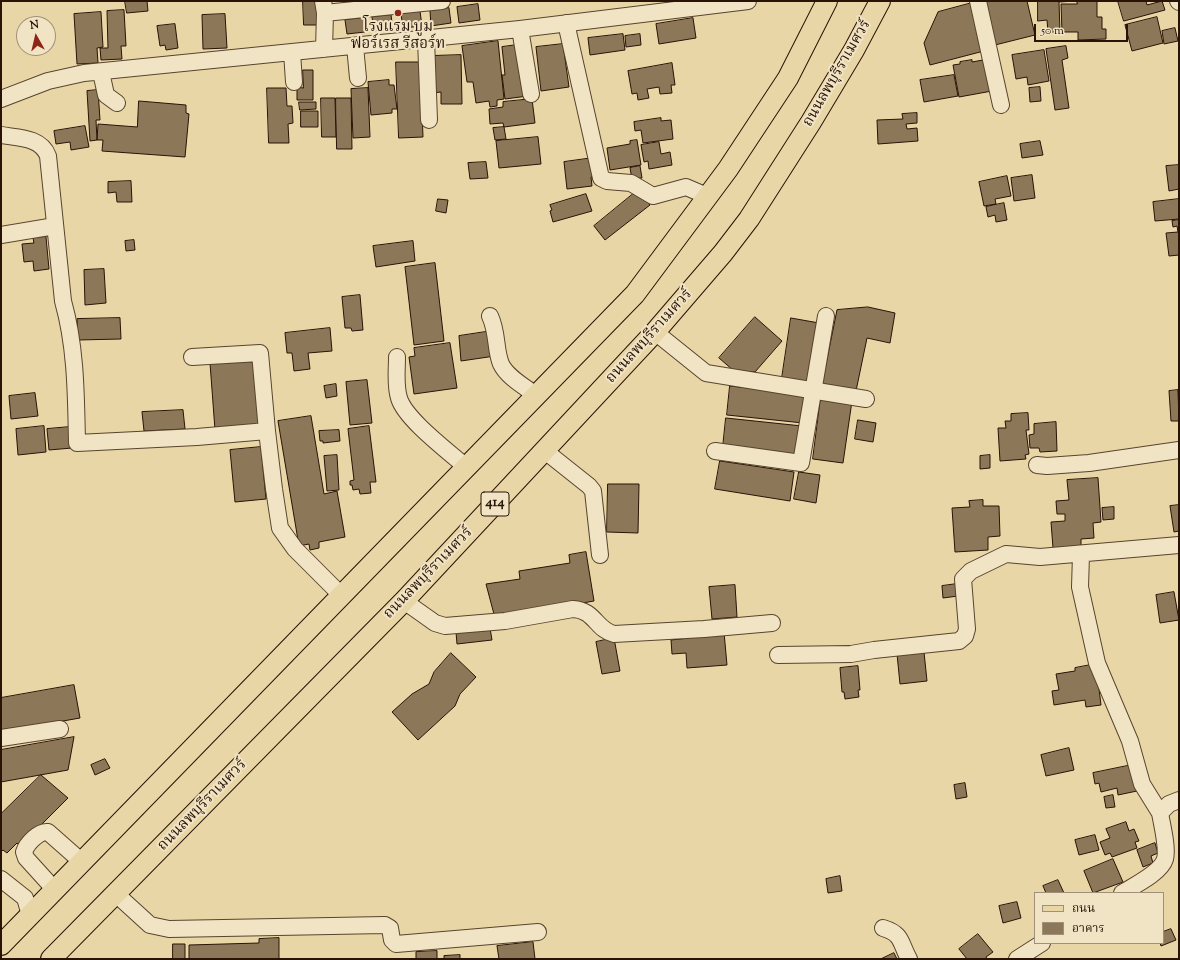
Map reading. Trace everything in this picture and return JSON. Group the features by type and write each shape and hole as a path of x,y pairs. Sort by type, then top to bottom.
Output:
{"main road":[{"path":"1,944 635,294 728,169 788,78 827,1"},
{"name":"ถนนลพบุรีราเมศวร์","path":"56,957 404,601 655,332 723,253 749,219 812,122 854,50 880,1"}],"street":[{"path":"324,49 324,7 442,1"},
{"path":"1,99 48,81 72,75 520,29 748,1"},
{"path":"978,1 1001,105"},
{"path":"566,23 601,178 631,183 653,196 686,187 707,196"},
{"path":"520,29 531,94"},
{"path":"426,39 429,120"},
{"path":"356,46 358,78"},
{"path":"292,52 294,82"},
{"path":"101,72 106,95 117,103"},
{"path":"1,136 34,142 40,144 46,151 63,301 69,320 73,352 77,443 197,437 267,431"},
{"path":"1,235 27,232 55,226"},
{"path":"490,316 496,331 502,365 515,379 536,395"},
{"path":"715,451 801,464 826,316"},
{"path":"655,332 706,373 866,399"},
{"path":"192,357 260,353 267,431 280,528 292,545 342,596"},
{"path":"397,357 397,388 402,404 413,419 466,467"},
{"path":"1037,465 1047,466 1081,464 1179,450"},
{"path":"545,451 589,486 593,491 600,555"},
{"path":"778,655 851,654 874,650 959,641 964,636 967,629 962,582 964,576 1006,554 1040,557 1081,555 1179,545"},
{"path":"1081,555 1080,587 1097,663 1130,741 1142,784 1160,813 1166,853 1162,865 1154,873 1124,892"},
{"path":"404,601 434,623 445,626 505,621 573,608 589,613 603,629 614,634 704,629 772,622"},
{"path":"1,738 60,729"},
{"path":"1160,813 1169,804 1179,800"},
{"path":"55,890 26,858 24,852 27,846 40,833 48,832 82,862"},
{"path":"1,879 25,898 30,915"},
{"path":"116,894 150,925 169,929 385,925 390,928 392,940 396,944 538,932"},
{"path":"883,928 890,930 900,938 909,959"},
{"path":"1017,959 1040,944"}],"building":[{"path":"125,1 147,1 148,11 127,13"},
{"path":"303,1 317,1 318,25 304,25"},
{"path":"1027,1 1035,35 995,45 985,2"},
{"path":"1038,1 1076,1 1059,2 1060,32 1048,32 1047,20 1038,21"},
{"path":"1077,1 1097,1 1097,17 1102,17 1102,29 1106,29 1106,39 1078,40 1078,32 1062,32 1061,4 1077,4"},
{"path":"1118,1 1146,1 1147,5 1162,1 1165,10 1124,21"},
{"path":"972,3 984,51 930,65 924,43 938,12"},
{"path":"478,4 480,20 459,23 457,7"},
{"path":"449,8 451,23 431,26 430,11"},
{"path":"124,10 126,46 121,46 122,59 101,60 100,48 108,48 107,11"},
{"path":"420,11 422,26 403,28 401,14"},
{"path":"101,12 103,47 97,48 98,63 77,64 74,14"},
{"path":"225,14 227,48 203,49 202,15"},
{"path":"391,15 393,29 374,31 372,17"},
{"path":"1157,17 1163,43 1132,51 1125,25"},
{"path":"364,18 365,32 347,34 345,20"},
{"path":"693,18 696,38 659,44 656,24"},
{"path":"175,24 178,48 166,50 165,45 160,46 157,26"},
{"path":"1175,28 1178,41 1164,44 1162,31"},
{"path":"623,34 625,50 590,55 588,38"},
{"path":"640,34 641,45 626,47 625,36"},
{"path":"498,41 504,99 497,100 497,106 490,107 489,101 476,103 473,82 467,82 462,46"},
{"path":"563,44 569,87 541,91 536,47"},
{"path":"517,45 528,96 505,99 502,75 505,75 502,47"},
{"path":"1066,46 1068,58 1062,60 1069,108 1055,110 1046,49"},
{"path":"1044,50 1049,81 1028,85 1027,77 1016,79 1012,55"},
{"path":"461,55 462,104 441,104 441,92 432,93 432,56"},
{"path":"972,60 972,62 983,60 986,73 989,72 992,91 959,97 953,65"},
{"path":"396,62 420,62 423,137 399,138"},
{"path":"672,63 675,85 671,85 672,93 660,94 659,87 647,89 649,98 638,100 637,93 632,94 628,71"},
{"path":"303,70 313,70 313,100 297,100 297,87 303,88"},
{"path":"954,75 958,96 924,102 920,80"},
{"path":"389,80 389,85 394,85 397,109 392,109 392,113 371,115 368,82"},
{"path":"1040,87 1041,101 1030,102 1029,88"},
{"path":"267,88 286,88 287,106 292,106 293,123 288,124 289,143 269,143"},
{"path":"368,88 370,137 353,138 351,89"},
{"path":"98,90 100,120 96,120 97,140 90,141 87,91"},
{"path":"321,98 335,98 336,137 322,137"},
{"path":"336,98 351,98 352,149 337,149"},
{"path":"532,99 535,123 504,127 503,123 490,124 489,109 503,107 503,102"},
{"path":"139,101 186,105 186,113 189,114 185,157 102,151 103,140 97,140 98,124 137,127"},
{"path":"299,102 316,102 316,109 300,110"},
{"path":"301,111 318,111 318,127 301,127"},
{"path":"917,113 917,123 906,124 907,129 917,128 918,141 878,144 877,120 903,119 902,114"},
{"path":"661,118 661,121 671,120 673,139 643,143 641,130 635,131 634,122"},
{"path":"85,126 89,147 71,150 70,142 56,144 54,131"},
{"path":"504,127 506,139 495,140 493,128"},
{"path":"538,137 541,164 499,168 496,141"},
{"path":"637,140 641,165 610,170 607,148 630,144 630,141"},
{"path":"1040,141 1043,155 1022,158 1020,144"},
{"path":"659,142 661,154 670,152 672,165 649,169 648,161 644,162 641,145"},
{"path":"593,158 595,177 591,177 592,186 567,189 564,162"},
{"path":"486,162 488,178 470,179 468,163"},
{"path":"1179,165 1179,189 1169,191 1166,166"},
{"path":"640,166 642,178 632,179 630,168"},
{"path":"1032,175 1035,198 1014,201 1011,178"},
{"path":"1007,176 1011,196 995,199 996,204 984,206 979,182"},
{"path":"131,181 132,202 117,202 116,192 108,193 108,182"},
{"path":"638,190 650,205 605,240 594,226"},
{"path":"586,194 592,211 553,222 550,205"},
{"path":"438,199 448,200 446,213 436,211"},
{"path":"1179,199 1179,219 1155,221 1153,202"},
{"path":"1004,203 1007,220 996,222 995,215 988,217 986,207"},
{"path":"1179,220 1179,255 1169,256 1166,233 1178,232 1177,226 1173,227 1172,221"},
{"path":"46,237 49,269 34,271 33,261 24,262 22,244 34,243 33,238"},
{"path":"134,240 135,250 126,251 125,241"},
{"path":"413,241 415,261 376,267 373,246"},
{"path":"435,263 444,341 414,345 405,267"},
{"path":"104,269 106,303 85,305 84,270"},
{"path":"360,295 363,330 352,331 351,328 345,328 342,297"},
{"path":"868,307 895,313 890,343 867,338 856,391 822,384 837,310"},
{"path":"755,317 782,341 755,372 734,371 719,358"},
{"path":"120,318 121,339 78,340 77,319"},
{"path":"791,318 819,323 810,383 782,378"},
{"path":"330,328 332,351 308,353 310,369 294,371 292,353 287,353 285,333"},
{"path":"492,331 495,356 461,361 459,336"},
{"path":"450,343 457,388 414,394 409,357 415,356 414,348"},
{"path":"255,359 261,426 215,430 210,363"},
{"path":"367,380 372,423 350,425 346,382"},
{"path":"336,384 337,396 326,398 324,386"},
{"path":"730,386 806,394 803,423 727,415"},
{"path":"1178,390 1179,421 1171,421 1169,391"},
{"path":"35,393 38,416 11,419 9,396"},
{"path":"821,397 852,401 843,463 813,459"},
{"path":"183,410 185,429 144,431 142,412"},
{"path":"1028,413 1029,430 1026,430 1029,454 1025,455 1026,459 1000,461 998,428 1006,428 1005,421 1011,421 1011,414"},
{"path":"311,416 324,494 337,491 345,537 319,542 319,548 310,550 309,544 299,546 278,421"},
{"path":"726,418 802,426 799,455 723,447"},
{"path":"858,420 876,423 873,442 855,439"},
{"path":"1056,422 1057,451 1040,452 1039,448 1030,448 1029,435 1034,434 1034,424"},
{"path":"44,426 46,452 18,455 16,429"},
{"path":"369,426 376,482 370,482 371,493 360,494 359,489 353,490 352,485 350,485 350,481 354,480 348,429"},
{"path":"70,427 72,448 49,450 47,429"},
{"path":"339,430 340,441 323,443 323,441 320,441 319,431"},
{"path":"261,447 266,499 235,502 230,450"},
{"path":"337,455 339,490 327,491 324,456"},
{"path":"990,455 990,468 980,469 980,456"},
{"path":"720,461 794,472 790,501 715,489"},
{"path":"799,472 820,475 816,503 794,499"},
{"path":"1098,478 1101,522 1093,523 1094,538 1081,539 1081,546 1053,548 1051,522 1065,521 1065,514 1057,514 1056,501 1069,500 1067,480"},
{"path":"608,484 639,484 638,533 607,532"},
{"path":"983,500 983,506 999,506 1000,536 988,537 988,550 955,552 952,508 970,507 969,501"},
{"path":"1179,505 1179,531 1174,532 1170,506"},
{"path":"1114,507 1114,519 1103,520 1102,508"},
{"path":"586,552 594,601 495,618 486,584 520,579 519,571 570,563 569,555"},
{"path":"957,584 958,596 943,598 942,586"},
{"path":"735,585 737,617 712,619 709,587"},
{"path":"1174,592 1179,620 1160,623 1156,595"},
{"path":"490,628 492,640 457,644 456,632"},
{"path":"724,632 727,665 687,668 686,653 672,654 671,640 689,638 688,636"},
{"path":"614,638 620,671 602,674 596,642"},
{"path":"924,652 927,681 900,684 897,654"},
{"path":"451,653 476,677 460,694 455,706 418,740 392,712 412,694 429,684 434,672"},
{"path":"1096,664 1101,705 1086,707 1085,700 1054,705 1052,691 1059,690 1056,674 1075,671 1075,668"},
{"path":"858,666 860,690 858,690 859,697 845,699 844,692 842,692 840,668"},
{"path":"74,685 80,718 1,732 1,698"},
{"path":"74,737 68,770 1,782 1,750"},
{"path":"1069,748 1074,770 1046,776 1041,755"},
{"path":"105,759 110,768 95,775 91,765"},
{"path":"1132,765 1137,791 1118,795 1117,788 1101,792 1099,783 1095,784 1093,773"},
{"path":"41,775 68,798 20,846 17,843 7,853 3,850 1,852 1,814"},
{"path":"965,783 967,797 956,799 954,785"},
{"path":"1113,795 1115,807 1106,808 1104,797"},
{"path":"1126,822 1129,831 1134,829 1139,841 1135,842 1137,848 1112,857 1110,853 1105,855 1100,842 1110,838 1106,829"},
{"path":"1095,835 1099,850 1079,855 1075,840"},
{"path":"1155,843 1158,853 1151,856 1153,863 1143,867 1137,850"},
{"path":"1113,859 1123,882 1093,892 1084,871"},
{"path":"840,876 842,891 828,893 826,879"},
{"path":"1058,880 1064,892 1046,892 1043,886"},
{"path":"1017,902 1021,918 1003,923 999,906"},
{"path":"1171,929 1176,940 1161,946 1160,944 1164,944 1164,932"},
{"path":"978,934 993,952 986,957 987,959 967,959 959,949"},
{"path":"279,938 279,959 189,959 189,945 259,943 259,939"},
{"path":"533,942 535,959 499,959 497,946"},
{"path":"173,944 185,944 185,959 173,959"},
{"path":"437,951 437,959 416,959 416,952"},
{"path":"894,953 897,959 881,959"},
{"path":"460,955 460,959 444,959 444,956"}],"place":[{"name":"โรงแรม บูม ฟอร์เรส รีสอร์ท","path":"398,13"}]}
